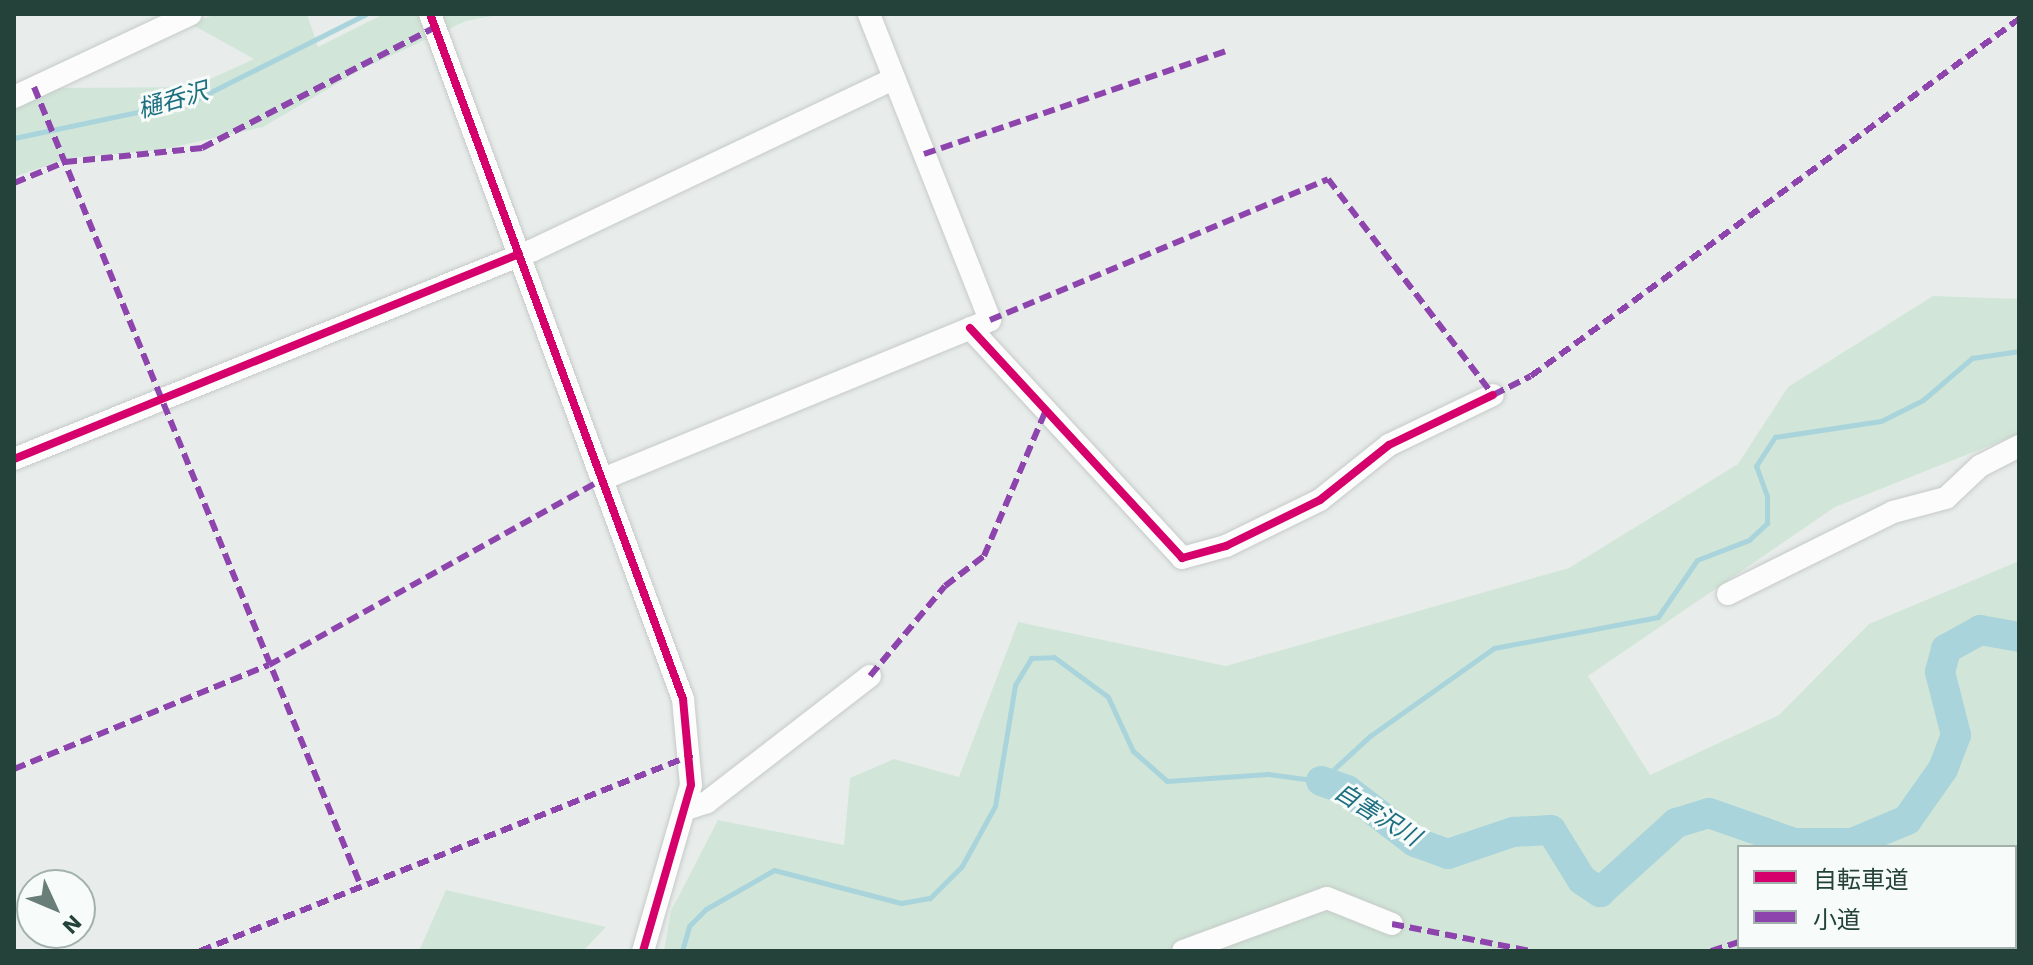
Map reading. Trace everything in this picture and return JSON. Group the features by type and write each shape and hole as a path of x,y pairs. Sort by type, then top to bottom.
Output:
{"street":[{"path":"14,97 191,14"},
{"path":"430,14 683,699 692,755 686,809 643,951"},
{"path":"869,14 980,324 1182,558 1226,546 1320,500 1389,445 1493,395"},
{"path":"14,459 519,254 894,79"},
{"path":"603,479 980,324"},
{"path":"1728,594 1864,524 1946,498 1980,466 2019,446"},
{"path":"686,809 707,802 870,676"},
{"path":"1183,951 1327,898 1392,924"}],"green space":[{"path":"215,14 307,14 318,47 384,14 502,14 466,21 362,69 263,127 161,150 69,158 14,177 14,108 59,88 193,87 254,59 191,24"},
{"path":"1933,296 2019,299 2019,434 1835,507 1588,676 1650,775 1779,715 1869,624 2019,561 2019,951 664,951 671,911 718,820 844,845 850,778 894,759 959,777 1018,622 1226,666 1569,568 1738,464 1788,387"},
{"path":"446,890 606,927 583,951 419,951"}],"waterway":[{"name":"樋呑沢","path":"14,138 195,100 366,14"},
{"name":"自害沢川","path":"682,951 689,926 706,909 774,870 901,903 930,898 962,866 995,806 1015,685 1031,658 1054,657 1108,697 1133,751 1167,781 1268,774 1321,781 1370,736 1494,648 1658,617 1697,560 1749,540 1767,523 1767,496 1756,466 1775,437 1881,421 1923,400 1972,358 2019,351"},
{"name":"自害沢川","path":"1321,781 1347,790 1415,842 1448,854 1513,832 1551,830 1582,880 1600,892 1676,823 1709,813 1794,843 1852,843 1907,820 1943,769 1956,735 1940,672 1946,649 1980,630 2019,637"}],"marked path":[{"path":"990,320 1328,179 1493,395 1531,376 2019,19"},
{"path":"14,183 65,162 202,148 435,27"},
{"path":"924,154 1226,51"},
{"path":"34,87 360,884"},
{"path":"870,676 945,586 984,556 1046,410"},
{"path":"14,769 269,665 603,479"},
{"path":"200,951 692,755"},
{"path":"1392,924 1531,951"},
{"path":"1711,951 1737,943"}],"cycle path":[{"path":"430,14 683,699 691,785 643,951"},
{"path":"14,459 519,254"},
{"path":"970,328 1182,558 1226,546 1320,500 1389,445 1493,395"}]}
